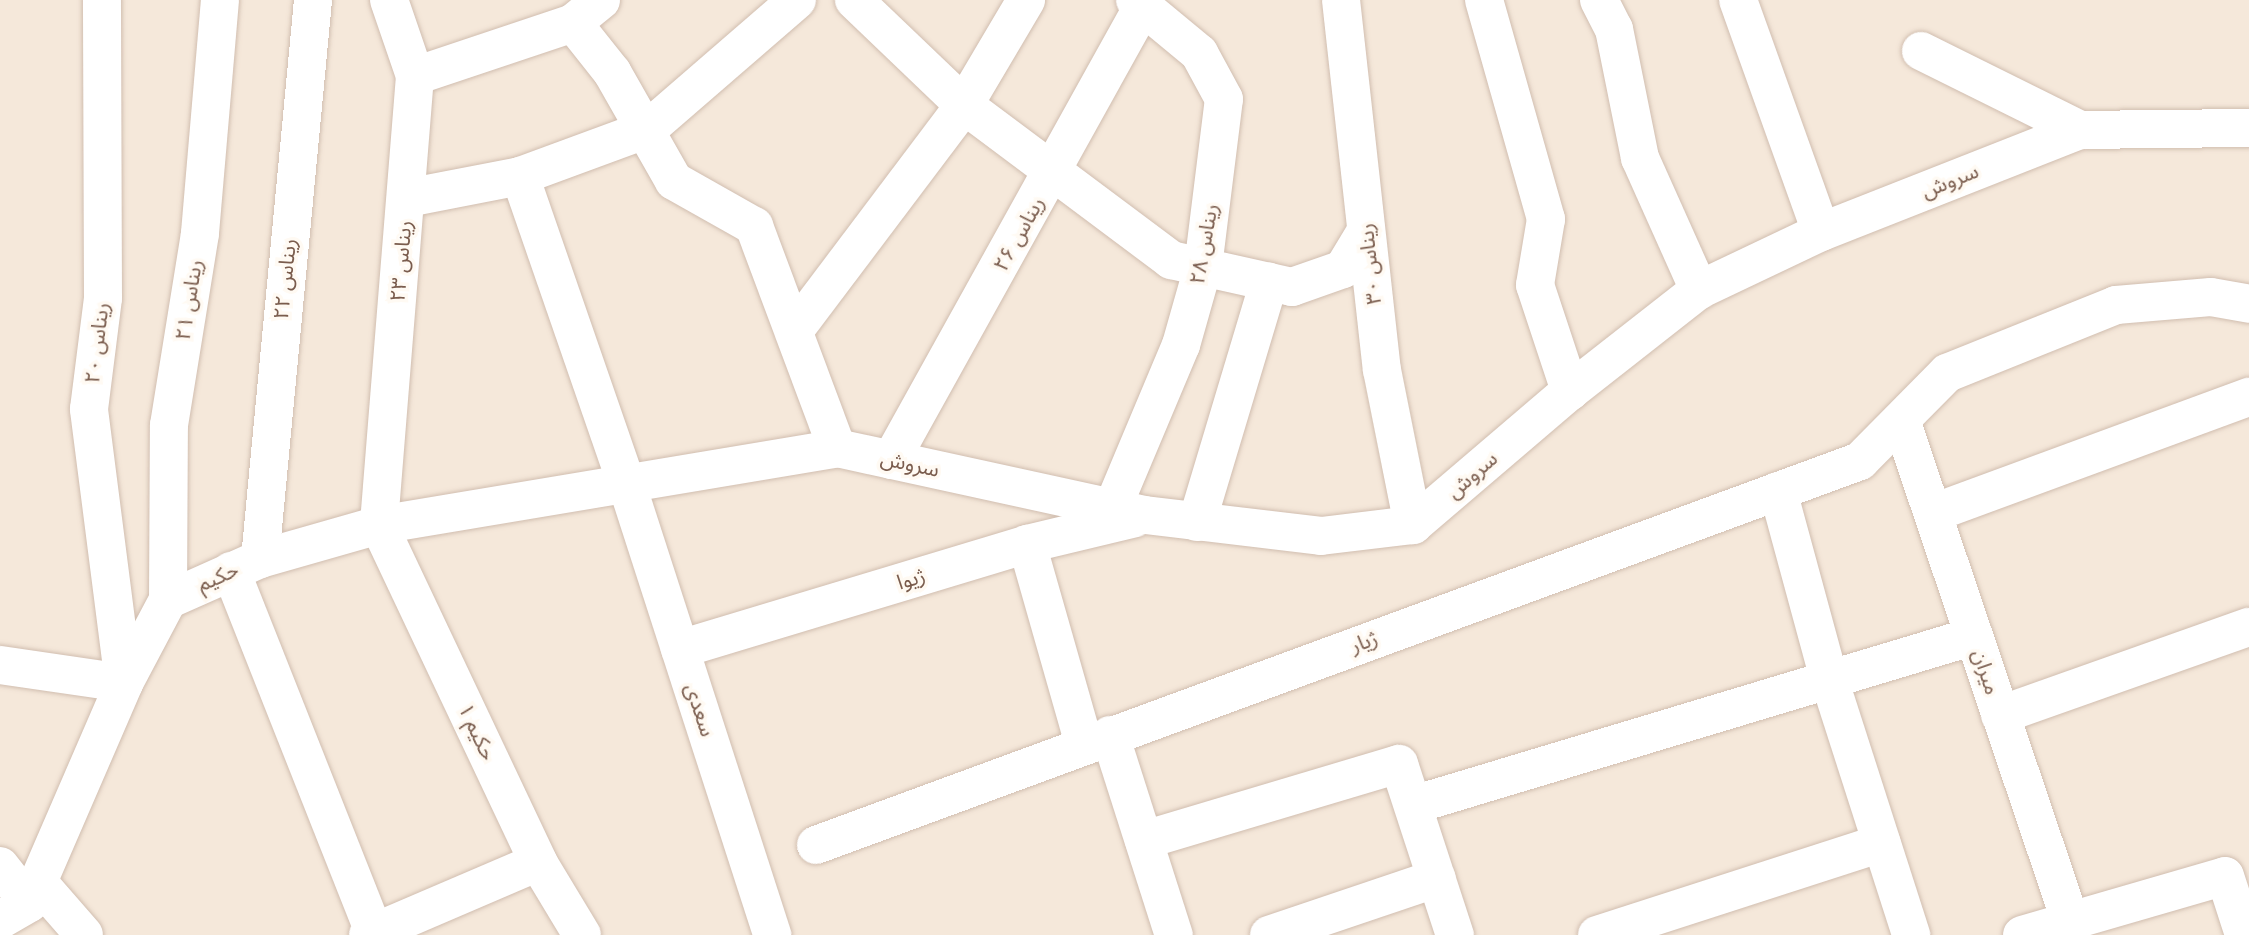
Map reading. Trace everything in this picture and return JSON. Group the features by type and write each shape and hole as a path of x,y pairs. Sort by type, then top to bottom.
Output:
{"street":[{"name":"ریناس ۲۰","path":"102,0 103,298 89,409 124,683"},
{"name":"ریناس ۲۱","path":"168,600 169,425 200,233 220,0"},
{"name":"ریناس ۲۲","path":"245,565 313,0"},
{"name":"ریناس ۲۳","path":"379,525 415,76 389,0"},
{"path":"407,198 520,176 648,129 797,0"},
{"path":"794,331 964,105 1026,0"},
{"name":"ریناس ۳۰","path":"1341,0 1381,370 1413,526"},
{"path":"1484,0 1546,219 1535,285 1570,391"},
{"path":"1599,0 1614,29 1640,158 1699,290"},
{"path":"1738,0 1821,232"},
{"path":"863,3 964,105 1171,260 1292,287 1343,269 1366,231"},
{"name":"ریناس ۲۶","path":"891,460 1054,172 1139,3"},
{"name":"ریناس ۲۸","path":"1129,512 1203,267 1224,99 1199,53 1139,3"},
{"path":"415,76 587,11 612,72 648,129 674,181 754,226 837,448"},
{"path":"1922,51 2080,130"},
{"name":"سروش","path":"627,485 837,448 1129,512 1197,522 1321,536 1413,526 1570,391 1699,290 1821,232 2080,130 2249,128"},
{"name":"سعدی","path":"520,176 627,485 772,935"},
{"path":"1197,522 1269,282"},
{"name":"ژیار","path":"816,845 1860,461 1902,423 1947,373 2116,305 2211,297 2249,304"},
{"path":"1933,513 2249,397"},
{"name":"میران","path":"1902,423 2070,920"},
{"name":"حکیم","path":"168,600 245,565 379,525 627,485"},
{"path":"1779,491 1830,682 1911,935"},
{"name":"ژیوا","path":"680,649 1129,512"},
{"name":"حکیم ۱","path":"379,525 538,862 582,935"},
{"path":"1027,544 1097,740 1144,840 1174,935"},
{"path":"245,565 371,934 538,862"},
{"path":"23,902 124,683 168,600"},
{"path":"2000,715 2249,627"},
{"path":"1413,805 1830,682 1974,636"},
{"path":"0,665 124,683"},
{"path":"1144,840 1399,764 1455,935"},
{"path":"1597,935 1678,922 1881,843"},
{"path":"0,866 23,902 84,935"},
{"path":"2022,935 2225,876 2244,935"},
{"path":"1269,935 1437,878"}],"shaded area":[{"path":"0,0 2249,0 2249,935 0,935"}]}
